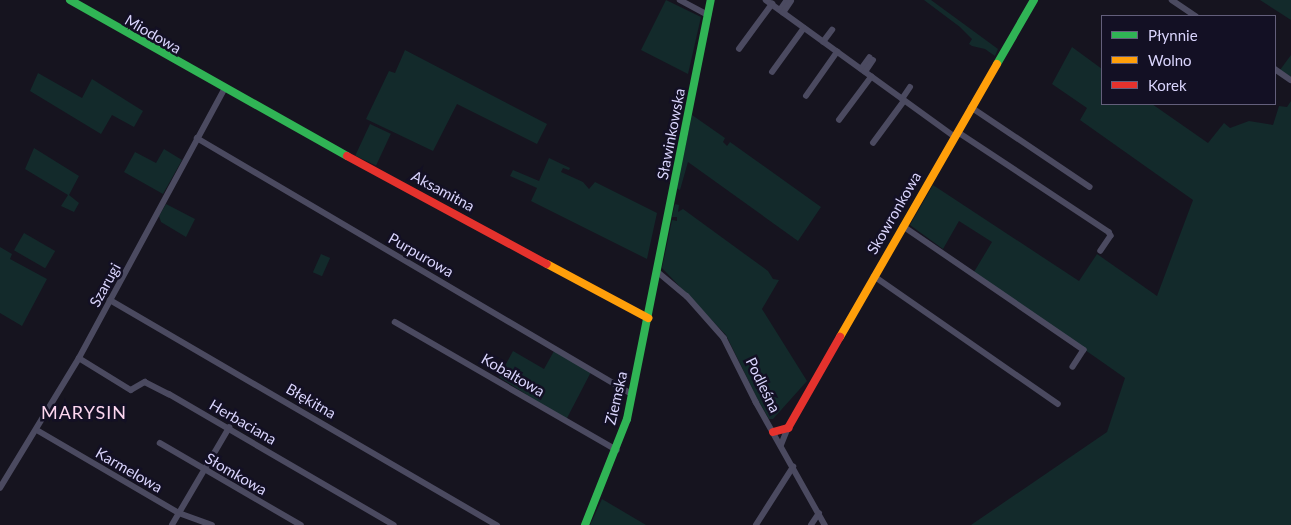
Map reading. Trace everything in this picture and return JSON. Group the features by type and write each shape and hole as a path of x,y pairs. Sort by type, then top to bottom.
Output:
{"street":[{"name":"Miodowa","path":"70,0 224,90"},
{"path":"680,0 708,15"},
{"name":"Sławinkowska","path":"658,272 711,0"},
{"path":"766,0 903,100 1109,232 1111,236 1101,250"},
{"name":"Skowronkowa","path":"788,428 1034,0"},
{"path":"1172,0 1194,15"},
{"path":"781,11 789,1"},
{"path":"739,49 772,4"},
{"path":"772,72 804,28"},
{"path":"822,41 830,29"},
{"path":"806,96 837,52"},
{"path":"863,71 871,59"},
{"path":"1276,70 1291,80"},
{"path":"839,120 871,77"},
{"path":"873,143 910,87"},
{"name":"Szarugi","path":"0,488 79,358 224,90"},
{"name":"Aksamitna","path":"224,90 648,318"},
{"path":"971,108 1090,187"},
{"name":"Purpurowa","path":"197,138 632,394"},
{"path":"903,226 1084,350 1073,367"},
{"name":"Ziemska","path":"585,525 617,450 632,394 658,272"},
{"name":"Podleśna","path":"658,272 687,296 724,338 773,432 825,525"},
{"path":"874,276 1058,404"},
{"name":"Błękitna","path":"110,300 497,525"},
{"name":"Kobaltowa","path":"395,322 617,450"},
{"name":"Herbaciana","path":"79,358 131,390 145,382 229,428 394,525"},
{"path":"172,525 229,428"},
{"path":"773,432 788,428"},
{"path":"781,445 788,428"},
{"name":"Karmelowa","path":"37,430 179,513 212,525"},
{"name":"Słomkowa","path":"160,443 301,525"},
{"path":"756,525 794,467"},
{"path":"811,525 818,513"}],"green space":[{"path":"666,0 701,17 688,74 641,50"},
{"path":"924,0 931,0 998,49 995,56 985,49 969,44 972,39 960,27"},
{"path":"1260,0 1291,0 1291,20"},
{"path":"1072,47 1101,68 1101,105 1153,105 1208,143 1224,123 1230,128 1249,121 1273,125 1279,106 1287,107 1291,101 1291,525 971,525 1107,432 1125,378 974,272 992,242 959,221 943,249 910,225 933,185 1079,281 1097,254 1157,296 1193,200 1080,120 1087,108 1052,84"},
{"path":"405,50 547,124 537,144 457,104 433,151 366,119 389,71 395,73"},
{"path":"1291,55 1291,77 1280,70"},
{"path":"38,73 82,98 92,79 143,111 134,127 112,115 101,134 30,91"},
{"path":"692,115 725,138 723,142 727,146 730,142 821,207 798,241 688,162 680,190 676,188"},
{"path":"370,124 391,134 376,165 355,156"},
{"path":"34,148 79,176 69,195 79,203 74,212 61,206 68,195 25,169"},
{"path":"164,149 182,160 163,194 124,172 135,152 156,163"},
{"path":"549,158 570,168 569,170 563,168 561,172 583,182 589,189 595,182 657,213 647,259 531,201 537,188 510,176 513,170 539,181"},
{"path":"166,204 195,219 186,237 161,222 159,216"},
{"path":"675,204 679,205 678,212 683,209 768,271 773,279 779,280 762,309 807,381 773,419 769,419 759,402 726,335 662,268 672,220 677,221 677,217 672,217"},
{"path":"24,233 55,251 45,268 14,250"},
{"path":"0,247 12,254 10,259 47,279 22,326 0,313"},
{"path":"321,254 330,258 322,276 313,272"},
{"path":"513,351 544,369 554,351 591,372 566,420 499,377"},
{"path":"602,499 646,525 590,525"}],"traffic: fast":[{"path":"70,0 347,156"},
{"path":"585,525 627,419 711,0"},
{"path":"997,64 1034,0"}],"traffic: slow":[{"path":"840,337 997,64"},
{"path":"547,264 648,318"}],"traffic: jam":[{"path":"347,156 547,264"},
{"path":"773,432 788,428 840,337"}],"district":[{"name":"MARYSIN","path":"84,412"}]}
